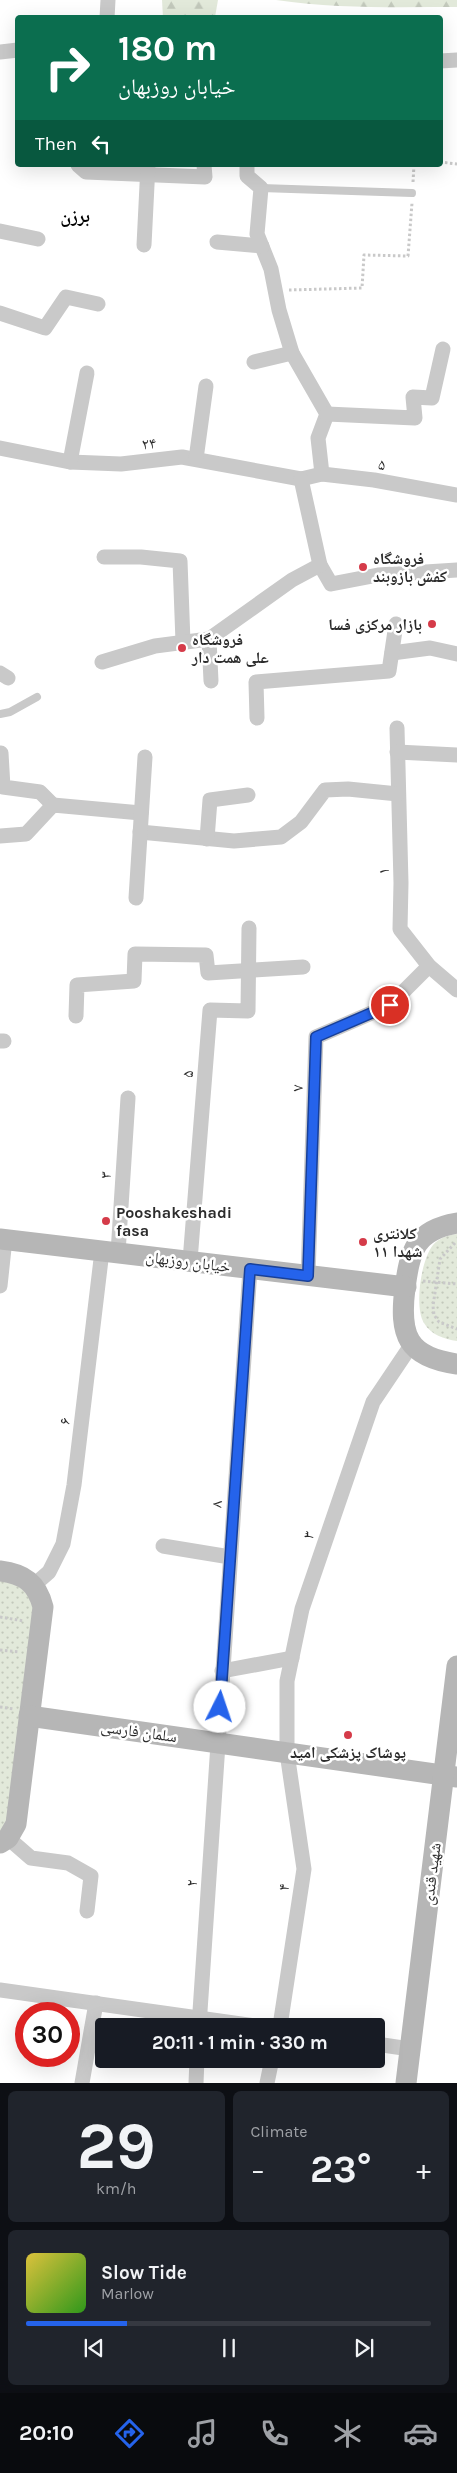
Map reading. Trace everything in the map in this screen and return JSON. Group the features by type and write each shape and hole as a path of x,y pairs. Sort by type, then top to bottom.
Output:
{"street":[{"path":"107,15 108,0"},
{"path":"0,52 15,50"},
{"path":"443,61 457,60"},
{"path":"80,167 86,172 148,170 205,177 204,167"},
{"path":"247,167 247,176 261,188 257,234 271,269 292,353 327,414"},
{"path":"144,245 148,170"},
{"path":"0,231 38,239"},
{"path":"217,242 262,246"},
{"path":"0,313 45,328 66,297 98,304"},
{"path":"327,414 415,418 413,397 432,398 442,349"},
{"path":"254,362 292,353"},
{"path":"70,462 87,373"},
{"path":"196,459 206,386"},
{"path":"322,474 318,438 327,414"},
{"name":"۲۴","path":"0,448 70,462 121,464 182,457 301,480"},
{"name":"۵","path":"301,480 322,474 374,480 457,495"},
{"path":"301,480 320,565 331,584 378,575 457,570"},
{"path":"104,558 141,557 180,561 183,642"},
{"path":"102,662 155,646 208,639 292,580 320,565"},
{"path":"257,718 256,682 389,671 396,624"},
{"path":"208,639 211,681"},
{"path":"392,653 430,648 457,654"},
{"name":"۱","path":"397,728 401,883 400,929 429,966 457,990"},
{"path":"397,752 457,755"},
{"path":"1,753 3,787 40,792 53,805 141,813"},
{"path":"136,898 145,756"},
{"path":"140,832 234,841 281,837 301,822 325,790 348,789 398,794"},
{"path":"207,839 210,800 248,795"},
{"path":"0,836 26,834 53,805"},
{"name":"۵","path":"190,1262 210,1010 248,1011 249,928"},
{"path":"76,1016 77,985 134,981 135,954 206,955 208,973 249,972 303,967"},
{"name":"۷","path":"308,1276 316,1037 390,1005 429,966"},
{"name":"۳","path":"110,1252 128,1098"},
{"path":"457,1223 442,1226 427,1233 416,1244 409,1259 414,1284 402,1315 405,1330 412,1344 431,1358 457,1364"},
{"path":"0,1286 3,1239"},
{"name":"خیابان روزبهان","path":"3,1239 308,1276 414,1284"},
{"name":"۶","path":"34,1586 49,1572 64,1544 110,1252"},
{"name":"۸","path":"217,1742 250,1269"},
{"name":"۳","path":"288,1753 287,1681 302,1608 373,1402 412,1344"},
{"path":"163,1546 230,1557"},
{"path":"0,1571 15,1573 25,1578 34,1586 43,1607 16,1824 4,1841 31,1858 68,1863 91,1876 87,1912"},
{"path":"222,1671 292,1658"},
{"name":"شهید قندی","path":"406,2083 450,1776 457,1666"},
{"name":"سلمان فارسی","path":"29,1716 450,1776"},
{"name":"۲","path":"199,2018 217,1742"},
{"name":"۴","path":"281,2018 304,1869 288,1753"},
{"path":"0,1990 96,2003 177,2018"},
{"path":"82,2083 96,2003"},
{"path":"385,2045 410,2049"},
{"path":"196,2083 197,2068"},
{"path":"267,2083 270,2068"}],"lane":[{"path":"261,188 412,193"},
{"path":"0,714 10,712 37,697"}],"path":[{"path":"443,162 457,164"},
{"path":"275,290 362,288 364,255 408,256 414,167"},
{"path":"457,1243 445,1251 440,1259 436,1282 434,1316 446,1326 457,1330"},
{"path":"414,1284 436,1282 457,1284"},
{"path":"0,1617 28,1622"}],"green space":[{"path":"162,0 218,0 215,15 163,15"},
{"path":"276,0 457,0 457,7 344,6"},
{"path":"457,1234 457,1341 438,1336 430,1331 421,1316 419,1295 425,1261 433,1245 444,1237"},
{"path":"0,1578 11,1579 37,1603 8,1826 0,1835"}],"place":[{"name":"فروشگاه کفش بازوبند","path":"363,567"},
{"name":"بازار مرکزی فسا","path":"432,624"},
{"name":"فروشگاه علی همت دار","path":"182,648"},
{"name":"Pooshakeshadi fasa","path":"106,1221"},
{"name":"کلانتری ۱۱ شهدا","path":"363,1242"},
{"name":"پوشاک پزشکی امید","path":"348,1735"}],"district":[{"name":"برزن","path":"75,216"}],"route":[{"path":"220,1707 250,1269 308,1276 316,1037 390,1005"}]}
